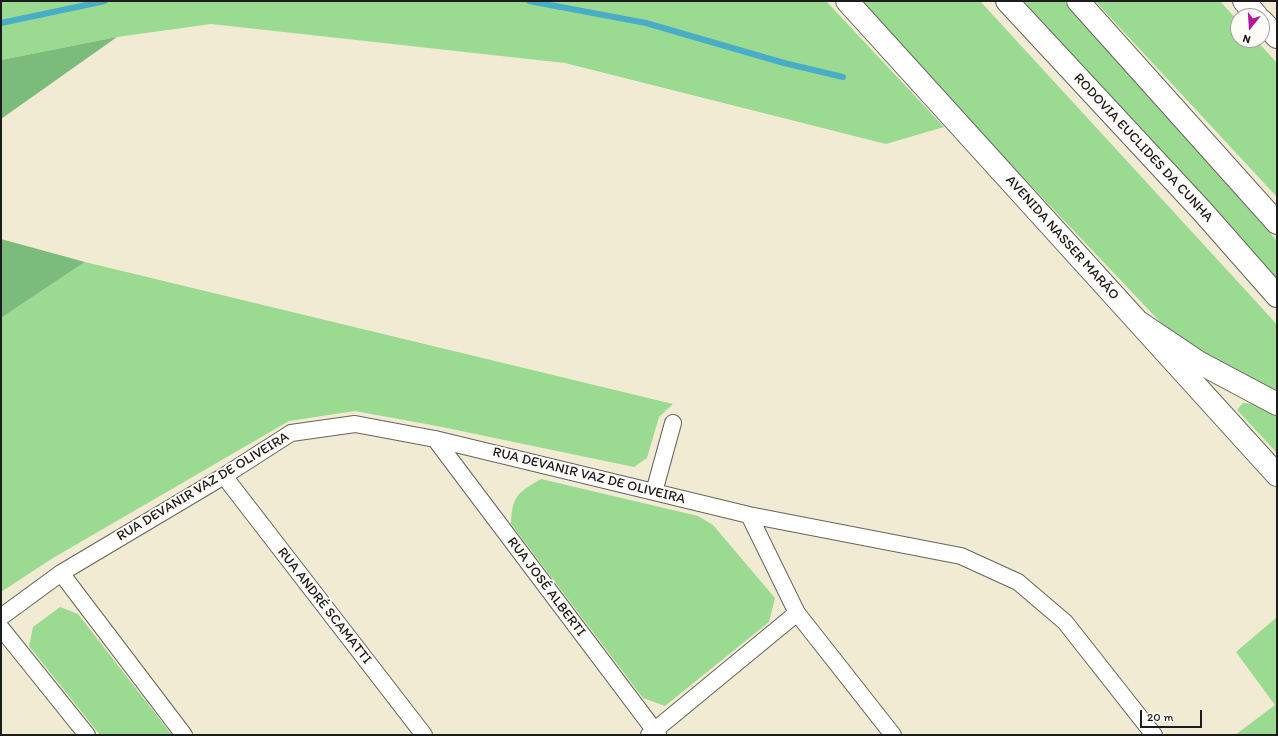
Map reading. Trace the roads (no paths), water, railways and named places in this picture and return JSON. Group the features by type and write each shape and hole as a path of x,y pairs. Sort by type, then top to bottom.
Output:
{"main road":[{"name":"AVENIDA NASSER MARÃO","path":"847,1 1277,475"},
{"name":"RODOVIA EUCLIDES DA CUNHA","path":"1007,1 1202,212 1277,296"},
{"path":"1078,1 1277,223"},
{"path":"1270,30 1277,37"},
{"path":"1140,323 1198,362 1277,404"}],"street":[{"path":"654,492 673,423"},
{"name":"RUA DEVANIR VAZ DE OLIVEIRA","path":"1,617 61,572 224,476 291,433 355,424 435,439 750,515 961,556 1018,582 1065,622 1154,735"},
{"name":"RUA JOSÉ ALBERTI","path":"435,439 654,734"},
{"name":"RUA ANDRÉ SCAMATTI","path":"224,476 424,735"},
{"path":"750,515 797,613 893,735"},
{"path":"61,572 184,735"},
{"path":"654,734 797,613"},
{"path":"1,628 87,735"}],"waterway":[{"path":"1,23 105,1"},
{"path":"529,1 646,23 784,63 843,77"}]}
